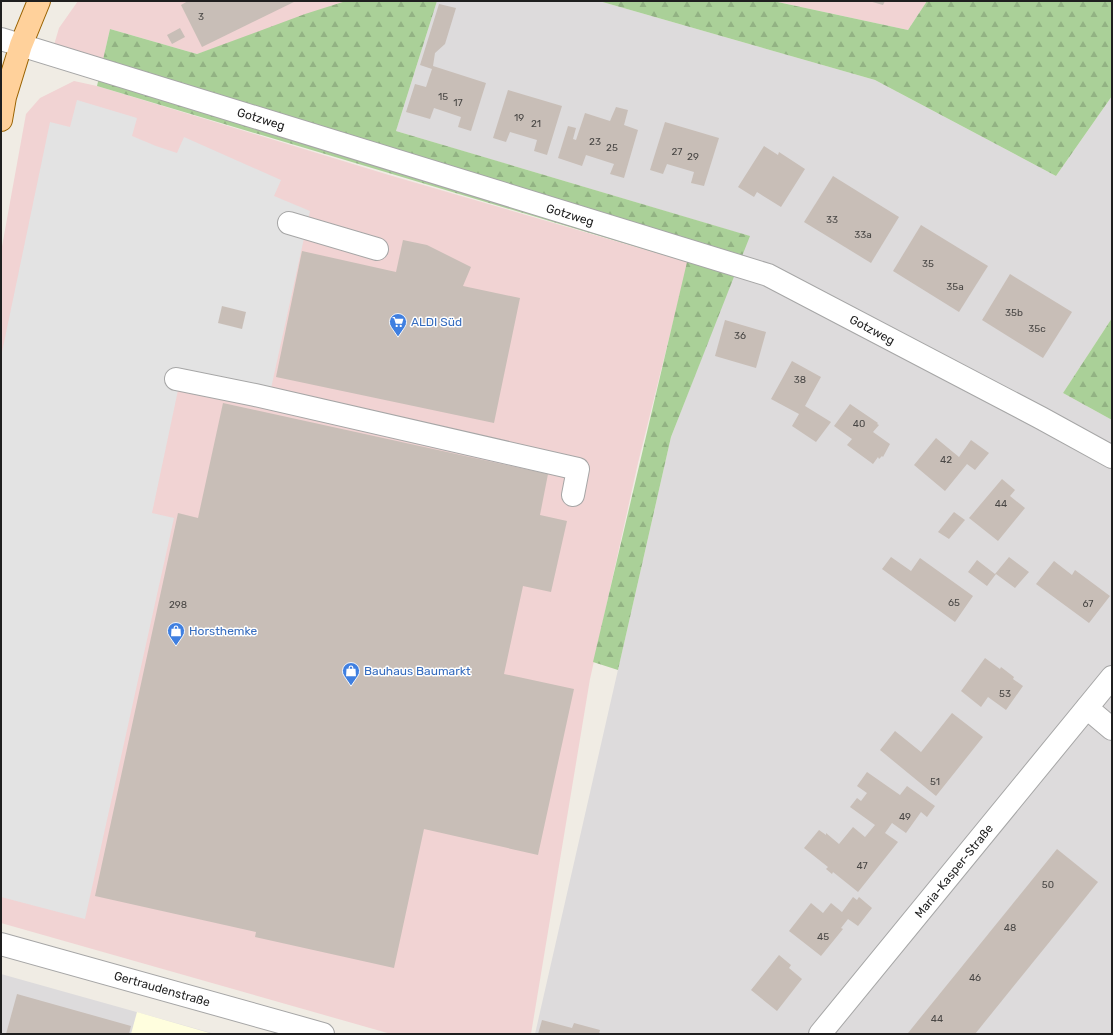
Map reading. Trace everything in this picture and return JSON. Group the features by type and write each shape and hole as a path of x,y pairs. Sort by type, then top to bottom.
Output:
{"main road":[{"path":"1,120 11,42 39,1"}],"street":[{"name":"Gotzweg","path":"11,42 768,276 1112,457"},
{"path":"289,223 377,249"},
{"path":"176,379 255,395 578,469 572,495"},
{"name":"Maria-Kasper-Straße","path":"820,1034 1112,677"},
{"path":"1087,708 1112,729"},
{"name":"Gertraudenstraße","path":"1,944 323,1034"}],"shaded area":[{"path":"78,1 356,1 197,54 110,29 103,60 54,45 59,28"},
{"path":"437,1 599,1 875,80 1056,176 1112,96 1112,318 1063,393 1112,420 1112,1034 535,1034 671,437 749,236 396,131"},
{"path":"773,1 927,1 908,30"},
{"path":"74,81 97,86 389,175 688,262 638,463 590,679 531,1034 391,1034 1,923 1,252 26,114 40,98"},
{"path":"77,100 137,118 132,136 156,146 177,153 184,137 281,180 274,196 310,211 270,393 181,376 152,513 174,518 85,919 1,897 1,357 50,122 70,127"},
{"path":"1,974 215,1034 1,1034"},
{"path":"137,1012 213,1034 131,1034"}],"green space":[{"path":"346,1 437,1 396,131 750,236 671,437 618,670 593,662 687,262 97,86 110,29 197,54 305,14"},
{"path":"599,1 773,1 908,30 927,1 1112,1 1112,96 1056,176 875,80"},
{"path":"1112,318 1112,420 1063,393"}],"building":[{"path":"188,1 296,1 202,47 181,5"},
{"path":"869,1 885,1 883,5"},
{"path":"439,4 456,8 445,44 435,53 433,66 486,83 471,131 458,127 461,117 434,108 430,119 406,112 415,84 426,87 432,69 420,65"},
{"path":"180,28 185,37 172,44 167,35"},
{"path":"508,90 562,106 547,155 534,151 537,140 510,132 506,142 493,138"},
{"path":"616,107 628,110 624,125 638,130 624,178 610,174 614,164 586,155 582,166 558,158 568,126 576,128 573,139 576,140 585,113 610,121"},
{"path":"665,122 719,138 704,186 691,183 694,172 667,164 663,174 650,170"},
{"path":"764,146 778,155 779,152 805,169 781,207 757,192 754,197 738,187"},
{"path":"833,176 899,217 871,263 804,222"},
{"path":"921,225 988,266 959,312 893,271"},
{"name":"ALDI Süd","path":"403,240 427,245 471,267 463,286 520,298 494,423 276,377 302,251 396,272"},
{"path":"1010,274 1072,312 1043,358 982,320"},
{"path":"222,306 246,312 242,329 218,323"},
{"path":"725,320 766,332 756,368 715,356"},
{"path":"792,361 821,377 805,406 831,422 816,442 792,426 799,414 771,399"},
{"name":"Bauhaus Baumarkt","path":"223,403 548,474 540,515 567,521 551,592 523,586 504,674 574,689 538,855 424,829 394,968 255,937 256,932 95,896 178,513 198,518"},
{"path":"850,404 878,423 877,424 879,425 873,432 890,444 883,457 882,456 879,459 878,457 873,464 847,445 852,439 834,426"},
{"path":"936,438 959,457 971,440 989,453 975,470 967,464 945,491 914,465"},
{"path":"1002,479 1015,490 1010,496 1025,508 998,541 969,518"},
{"path":"954,512 965,520 949,539 938,532"},
{"path":"891,557 911,571 920,558 973,596 955,622 882,569"},
{"path":"1009,557 1029,572 1015,588 996,574 987,586 968,572 977,560 995,574"},
{"path":"1054,561 1072,575 1075,570 1110,596 1089,623 1036,584"},
{"path":"985,658 1000,669 1001,667 1014,677 1013,679 1023,686 1006,710 988,697 981,707 961,691"},
{"path":"952,713 983,737 936,796 880,750 895,731 921,752"},
{"path":"867,772 900,795 907,786 935,806 927,817 921,812 906,833 892,823 885,833 898,842 858,892 833,872 832,874 826,869 828,867 804,848 819,830 826,835 826,833 839,844 853,827 865,837 875,825 850,807 857,798 861,801 867,793 857,786"},
{"path":"1057,849 1098,882 975,1034 908,1033"},
{"path":"853,897 857,900 859,897 872,908 858,926 848,919 841,928 843,929 821,956 789,931 811,903 823,913 831,903 842,912"},
{"path":"779,955 791,965 789,968 802,979 777,1011 751,990"},
{"path":"17,994 131,1026 129,1034 6,1034"},
{"path":"542,1020 572,1028 574,1023 600,1030 599,1034 538,1034"}],"place":[{"name":"ALDI Süd","path":"398,337"},
{"name":"Horsthemke","path":"176,646"},
{"name":"Bauhaus Baumarkt","path":"351,686"}]}
